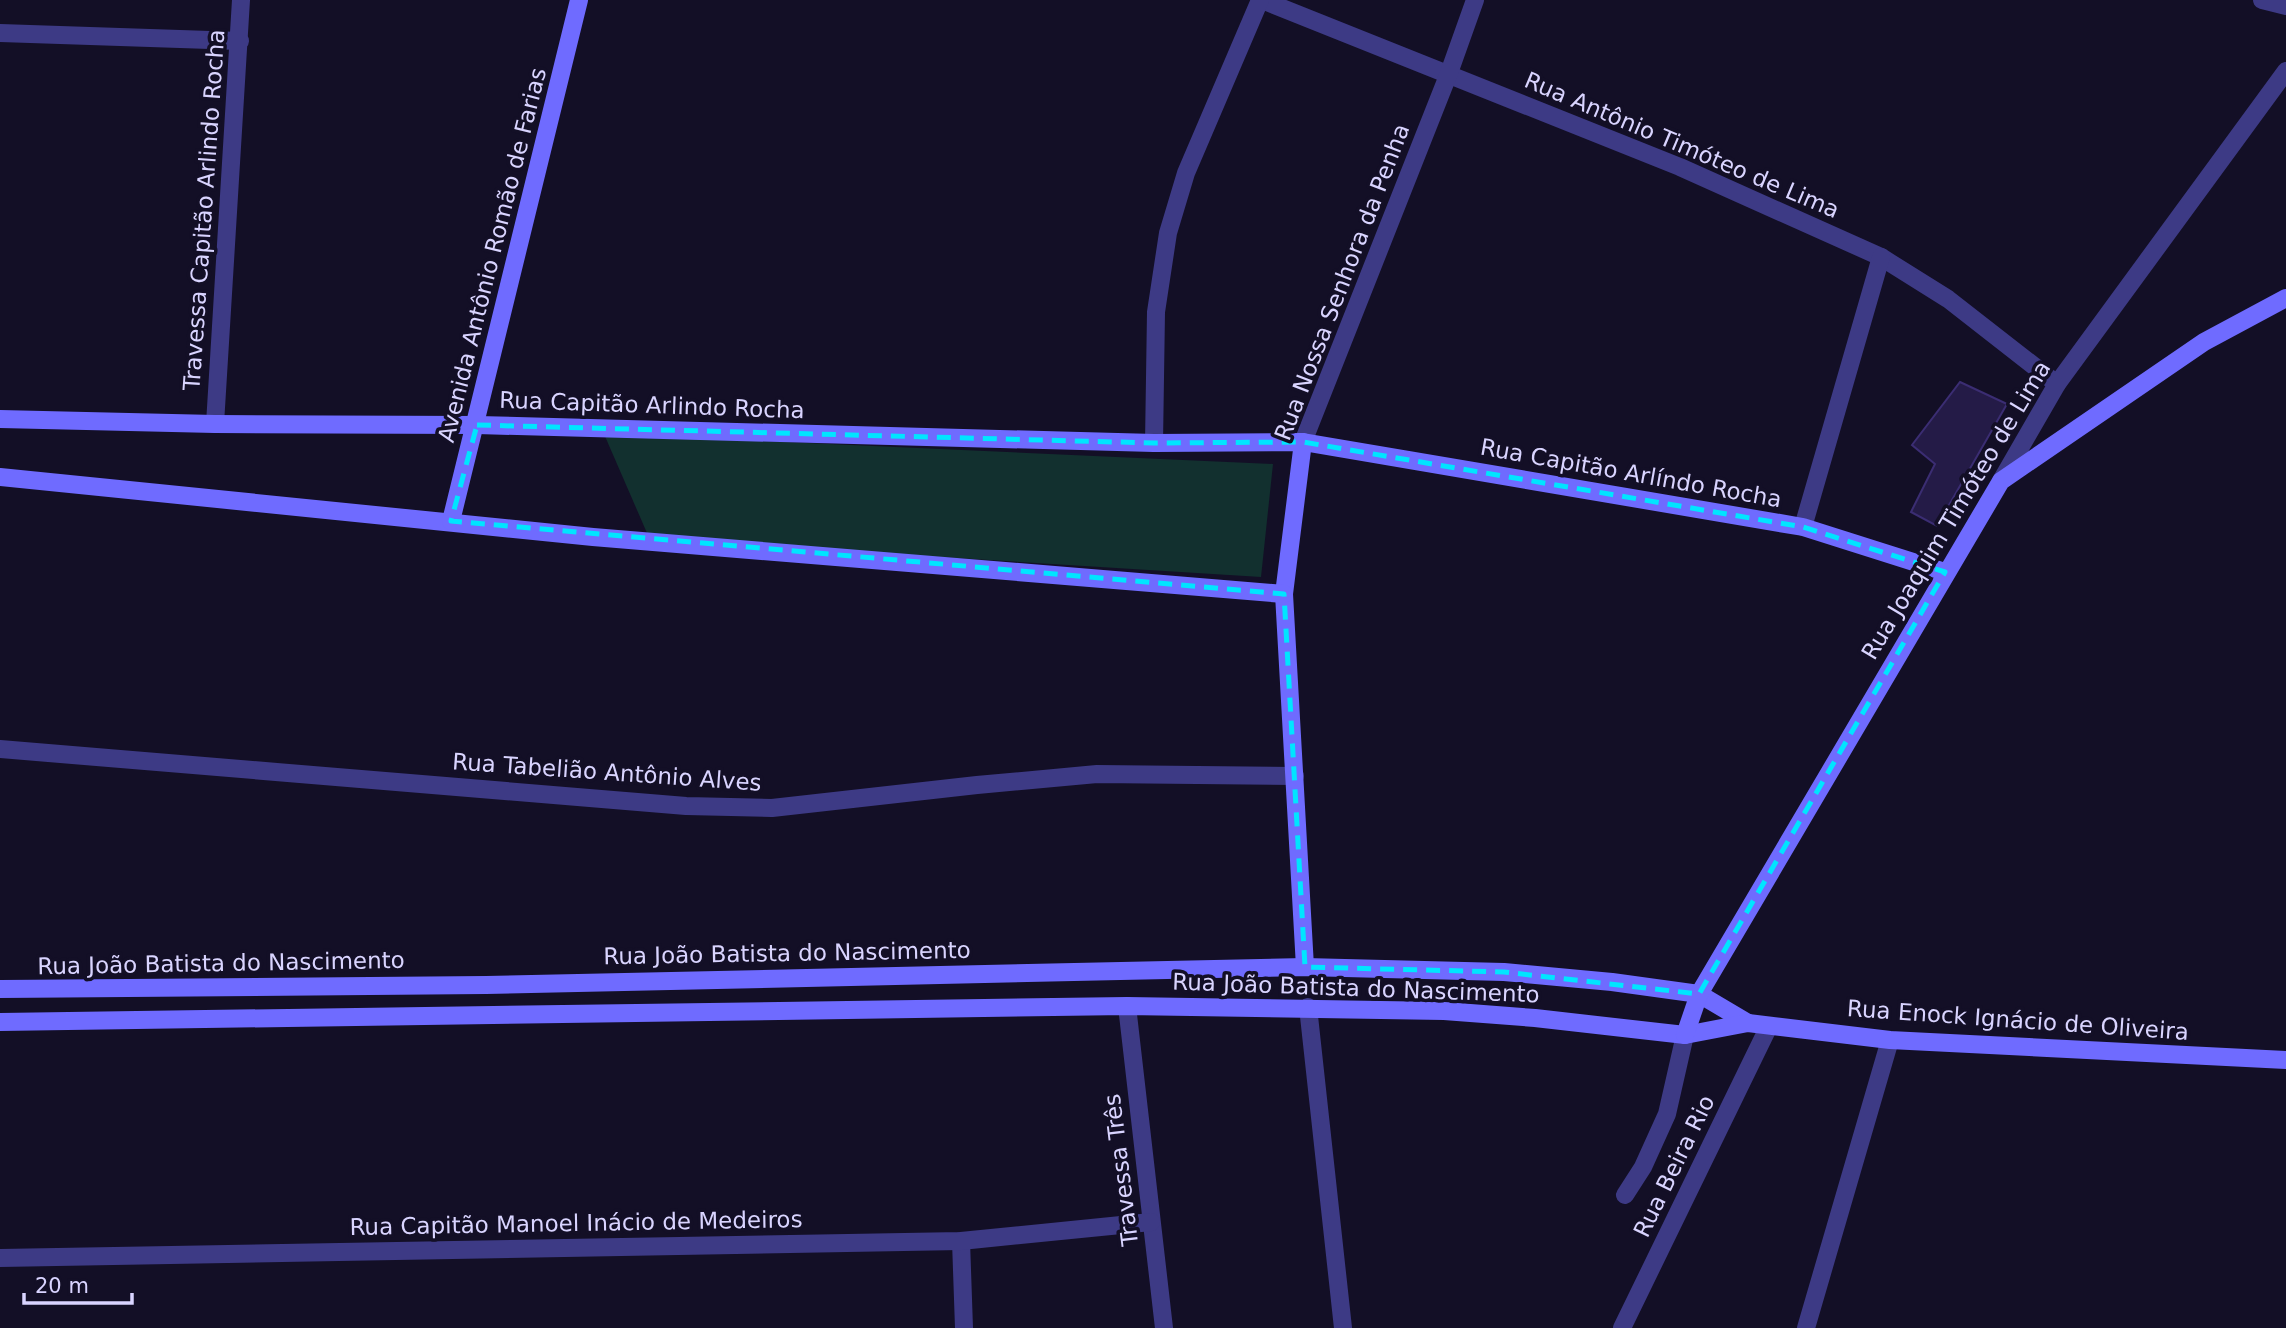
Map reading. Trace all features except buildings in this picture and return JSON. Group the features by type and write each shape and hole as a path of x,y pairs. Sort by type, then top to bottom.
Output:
{"main road":[{"name":"Avenida Antônio Romão de Farias","path":"452,521 579,0"},
{"path":"2001,481 2204,342 2286,298"},
{"name":"Rua Capitão Arlindo Rocha","path":"0,419 215,424 477,425 1154,443 1303,442"},
{"name":"Rua Capitão Arlíndo Rocha","path":"1303,442 1802,527 1945,572"},
{"name":"Rua Nossa Senhora da Penha","path":"1303,442 1284,594 1304,967"},
{"path":"0,477 621,540 1284,594"},
{"name":"Rua Joaquim Timóteo de Lima","path":"1685,1035 1699,994 2001,481"},
{"name":"Rua João Batista do Nascimento","path":"0,989 486,985 1304,967 1504,972 1612,982 1699,994 1748,1023"},
{"path":"486,985 486,1015"},
{"name":"Rua João Batista do Nascimento","path":"0,1022 1127,1006 1444,1011 1685,1035 1748,1023"},
{"name":"Rua Enock Ignácio de Oliveira","path":"1748,1023 1890,1040 2286,1060"}],"street":[{"name":"Travessa Capitão Arlindo Rocha","path":"215,424 242,0"},
{"path":"1154,443 1156,312 1168,233 1186,173 1261,0"},
{"name":"Rua Antônio Timóteo de Lima","path":"1261,0 1680,167 1881,257 1948,299 2057,384"},
{"name":"Rua Nossa Senhora da Penha","path":"1303,442 1449,73 1475,0"},
{"path":"2262,0 2286,6"},
{"path":"0,33 240,41"},
{"name":"Rua Joaquim Timóteo de Lima","path":"2001,481 2057,384 2286,71"},
{"path":"1802,527 1881,257"},
{"name":"Rua Tabelião Antônio Alves","path":"0,749 686,806 772,808 1097,774 1295,776"},
{"name":"Travessa Três","path":"1127,1006 1164,1328"},
{"path":"1308,1007 1343,1328"},
{"name":"Rua Beira Rio","path":"1622,1328 1769,1026"},
{"path":"1625,1195 1643,1167 1667,1114 1685,1035"},
{"path":"1805,1328 1890,1040"},
{"name":"Rua Capitão Manoel Inácio de Medeiros","path":"0,1258 961,1241 1151,1222"},
{"path":"961,1241 964,1328"}],"highlighted area":[{"path":"477,425 1154,443 1303,442 1803,527 1945,572 1699,994 1504,972 1305,967 1284,594 451,521"}],"green space":[{"path":"604,434 1273,464 1261,577 667,540 647,533"}]}
